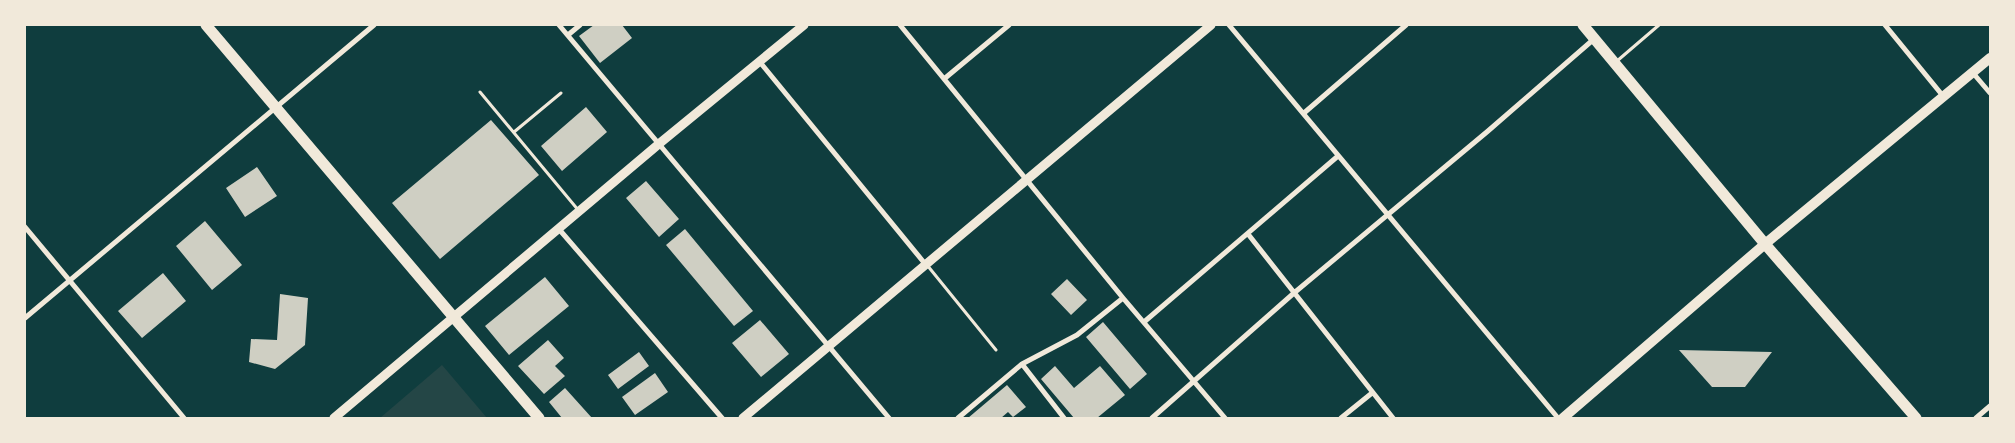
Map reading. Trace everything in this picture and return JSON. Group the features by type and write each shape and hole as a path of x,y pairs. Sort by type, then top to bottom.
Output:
{"main road":[{"path":"206,25 539,418"},
{"path":"1583,25 1765,244 1916,418"},
{"path":"1563,418 1765,244 1990,58"}],"street":[{"path":"25,318 374,25"},
{"path":"559,25 889,418"},
{"path":"568,35 580,25"},
{"path":"334,418 558,228 804,25"},
{"path":"900,25 1123,298 1225,418"},
{"path":"944,79 1009,25"},
{"path":"743,418 1211,25"},
{"path":"1229,25 1558,418"},
{"path":"1304,113 1406,25"},
{"path":"1885,25 1944,96"},
{"path":"1152,418 1294,293 1595,39"},
{"path":"759,61 926,265"},
{"path":"1973,73 1990,93"},
{"path":"1144,322 1338,156"},
{"path":"25,227 184,418"},
{"path":"558,228 722,418"},
{"path":"1248,234 1393,418"},
{"path":"958,418 1022,364 1077,334 1123,298"},
{"path":"1022,364 1064,418"},
{"path":"1341,418 1372,392"},
{"path":"1976,418 1990,406"}],"lane":[{"path":"1615,63 1659,25"},
{"path":"480,92 579,212"},
{"path":"514,132 561,93"},
{"path":"926,265 996,350"}],"shaded area":[{"path":"442,365 487,418 380,418"}],"building":[{"path":"594,25 622,25 632,38 600,63 579,36"},
{"path":"586,107 607,132 562,171 541,146"},
{"path":"491,120 539,175 440,259 392,203"},
{"path":"257,167 277,196 245,217 226,188"},
{"path":"646,181 679,219 659,237 626,198"},
{"path":"205,221 242,265 212,290 176,246"},
{"path":"685,229 753,311 734,326 666,245"},
{"path":"163,273 186,301 142,338 118,311"},
{"path":"545,277 569,306 509,355 485,326"},
{"path":"1067,279 1087,300 1071,315 1051,294"},
{"path":"280,294 308,298 305,345 275,369 249,362 251,339 277,340"},
{"path":"760,320 789,354 761,377 732,343"},
{"path":"1103,322 1147,374 1130,389 1086,337"},
{"path":"548,340 564,358 555,366 565,376 544,394 518,366"},
{"path":"1679,350 1772,352 1745,387 1712,387"},
{"path":"639,352 649,366 618,389 608,375"},
{"path":"1055,366 1074,388 1100,366 1125,395 1097,418 1074,418 1041,379"},
{"path":"655,373 668,392 635,415 622,397"},
{"path":"1007,385 1026,407 1013,417 1008,412 1001,418 968,418"},
{"path":"565,388 592,418 562,418 549,402"}]}
